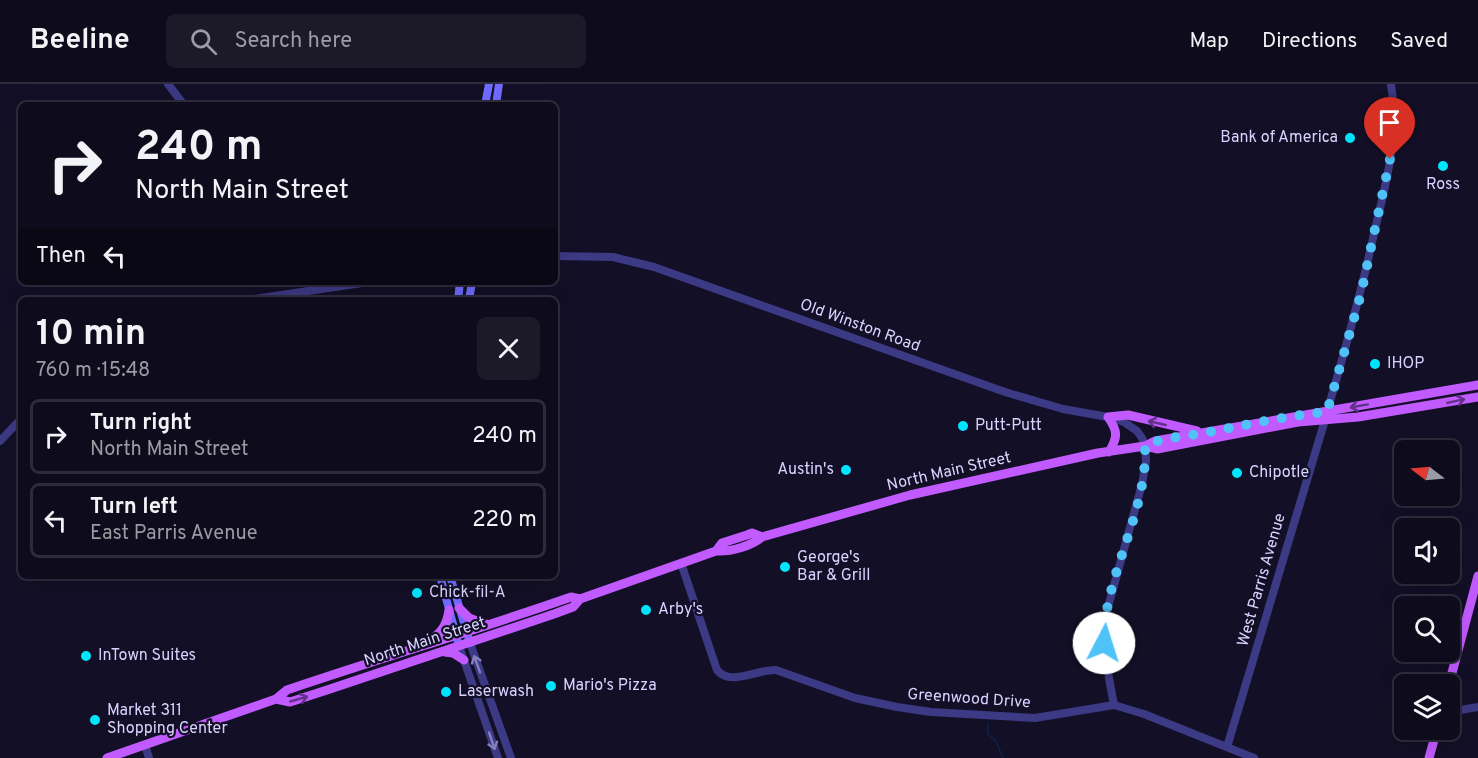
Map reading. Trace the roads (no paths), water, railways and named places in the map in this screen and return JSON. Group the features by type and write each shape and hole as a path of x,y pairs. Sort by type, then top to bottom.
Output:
{"main road":[{"path":"486,102 489,84"},
{"path":"496,102 499,84"},
{"name":"North Main Street","path":"1145,446 1156,449 1478,386"},
{"name":"North Main Street","path":"721,549 749,544 762,537 919,493 1145,446 1155,441 1298,415 1326,416 1445,404 1478,397"},
{"path":"1108,417 1128,415 1205,432"},
{"path":"1108,417 1117,429 1118,435 1109,452"},
{"path":"749,544 752,533 762,537"},
{"name":"North Main Street","path":"276,699 290,702 554,614 573,607 580,599 721,549 752,533"},
{"path":"1452,674 1478,576"},
{"path":"441,579 459,646"},
{"path":"451,579 470,643"},
{"name":"North Main Street","path":"107,758 276,699 287,690 571,597 580,599"},
{"path":"554,614 557,602"},
{"path":"459,608 469,618 488,625"},
{"path":"424,645 443,630 449,610"},
{"path":"442,652 453,653 464,660"},
{"path":"1429,758 1434,740"}],"street":[{"path":"168,84 182,102"},
{"name":"West Parris Avenue","path":"1227,747 1361,294 1387,181 1395,128 1395,105 1391,84"},
{"name":"Old Winston Road","path":"558,256 613,257 654,267 1005,392 1063,409 1108,417 1130,425 1142,438 1145,446"},
{"path":"260,297 324,285"},
{"path":"0,441 18,422"},
{"path":"1114,705 1104,649 1105,625 1142,484 1146,461 1145,446"},
{"name":"Greenwood Drive","path":"681,563 717,670 723,676 729,678 761,670 776,670 872,702 962,715 1035,718 1114,705 1144,714 1254,758"},
{"path":"470,643 511,758"},
{"path":"459,646 498,758"},
{"path":"1460,710 1478,707"},
{"path":"145,745 149,758"}],"waterway":[{"path":"988,723 988,734 996,741 1003,758"}],"place":[{"name":"Bank of America","path":"1350,138"},
{"name":"Ross","path":"1443,166"},
{"name":"IHOP","path":"1375,364"},
{"name":"Putt-Putt","path":"963,426"},
{"name":"Austin's","path":"846,470"},
{"name":"Chipotle","path":"1237,473"},
{"name":"George's Bar & Grill","path":"785,567"},
{"name":"Chick-fil-A","path":"417,593"},
{"name":"Arby's","path":"646,610"},
{"name":"InTown Suites","path":"86,656"},
{"name":"Mario's Pizza","path":"551,686"},
{"name":"Laserwash","path":"446,692"},
{"name":"Market 311 Shopping Center","path":"95,720"}]}
